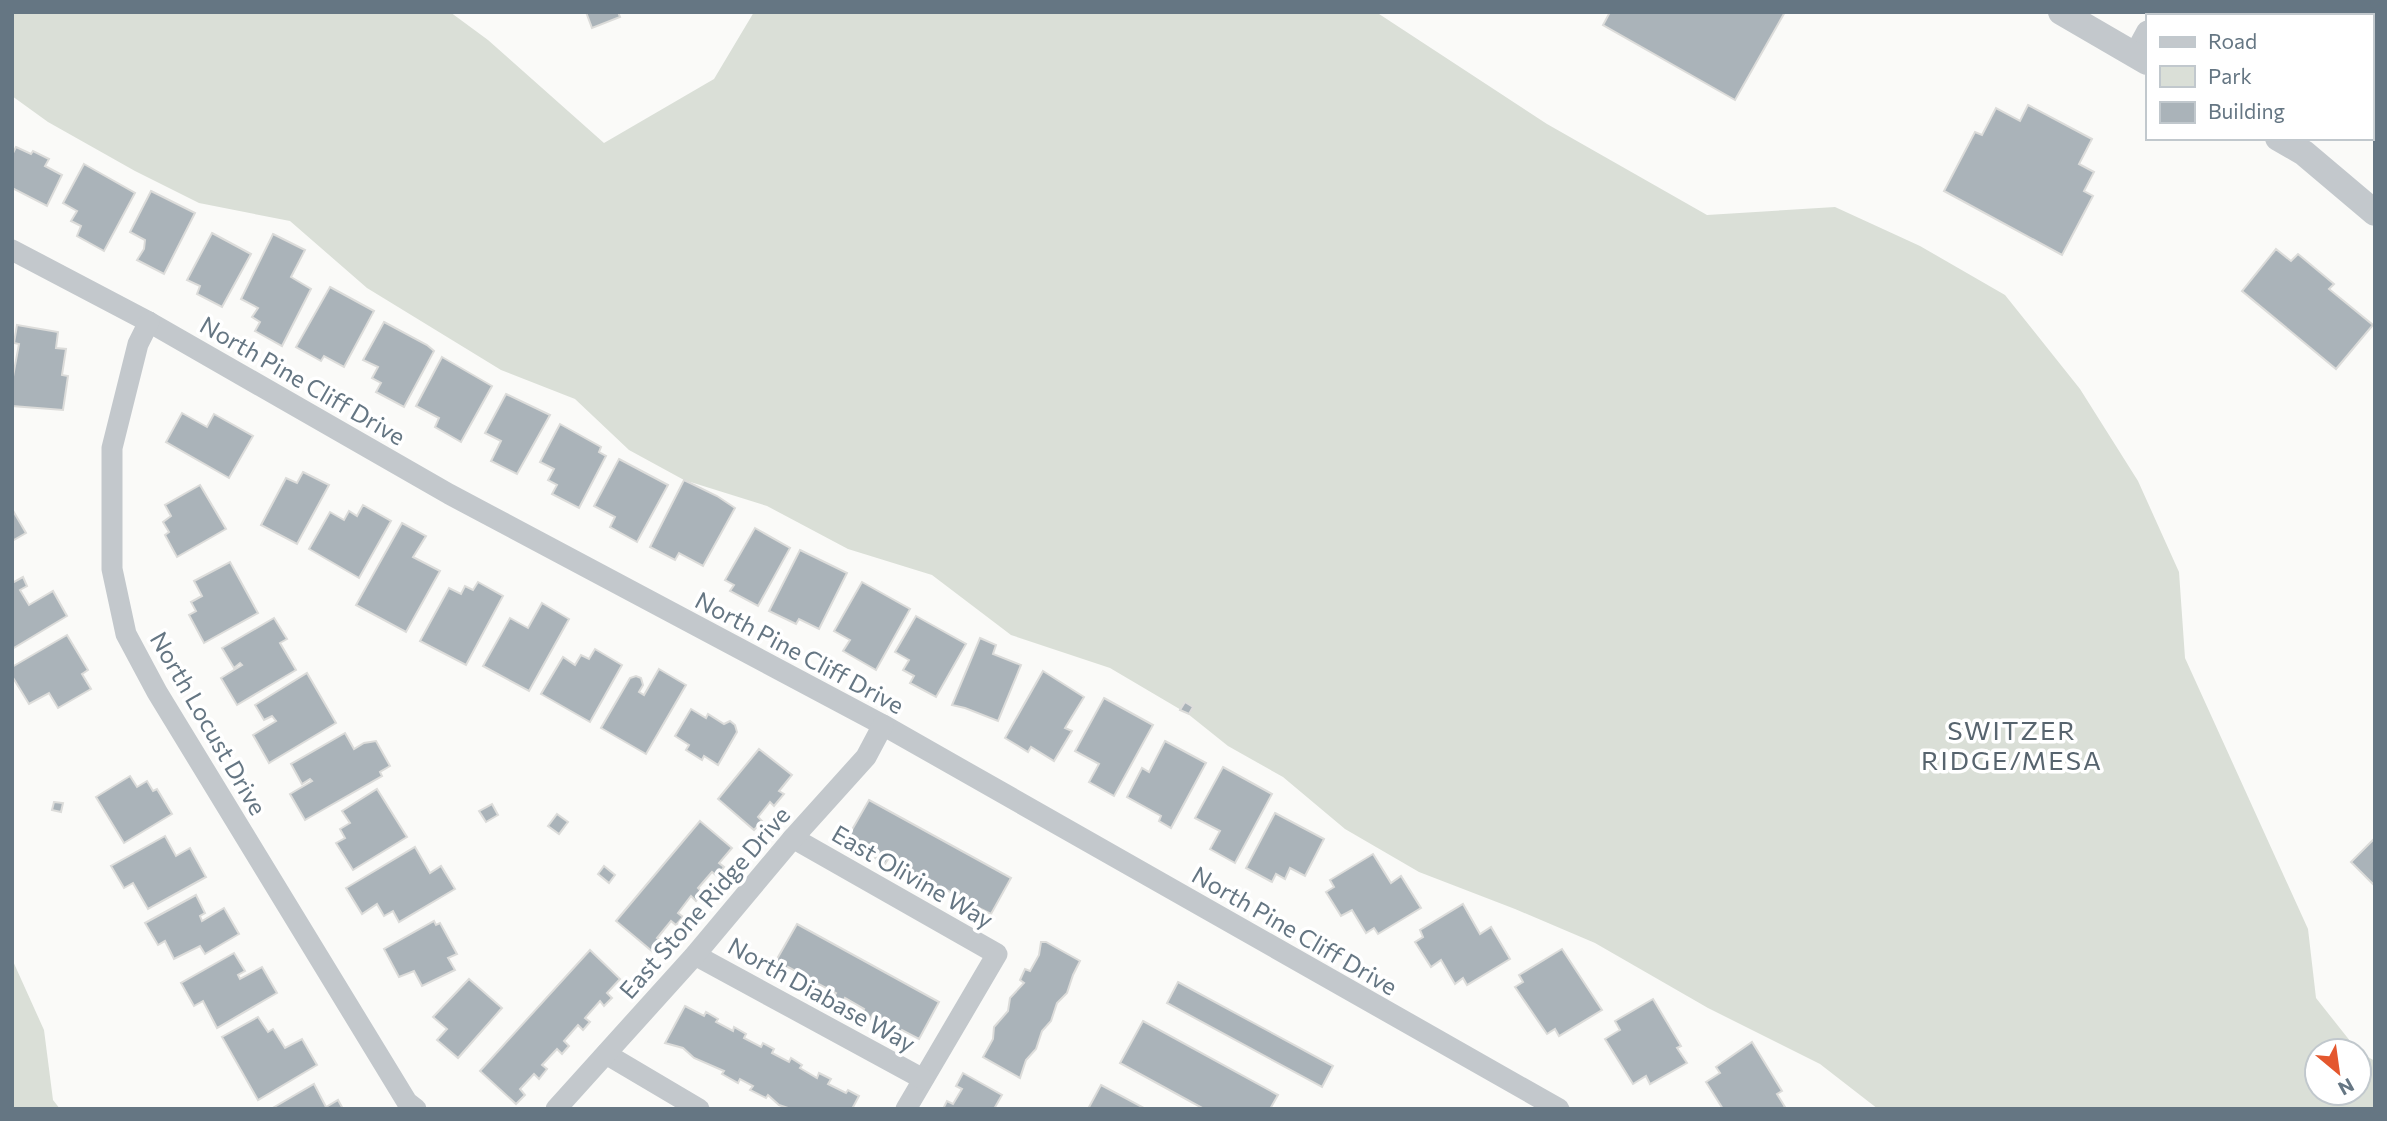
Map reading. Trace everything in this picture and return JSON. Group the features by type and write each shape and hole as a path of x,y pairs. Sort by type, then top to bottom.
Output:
{"street":[{"path":"2061,12 2141,58 2146,36"},
{"path":"2281,140 2304,153 2375,213"},
{"name":"North Pine Cliff Drive","path":"12,250 149,322 449,494 883,725 1559,1109"},
{"name":"North Locust Drive","path":"149,322 138,344 112,447 112,569 127,634 164,704 407,1102 416,1109"},
{"name":"East Stone Ridge Drive","path":"556,1109 695,955 793,838 866,757 883,725"},
{"name":"East Olivine Way","path":"793,838 997,954 906,1109"},
{"name":"North Diabase Way","path":"695,955 923,1079"},
{"path":"606,1054 699,1109"}],"green space":[{"path":"12,12 450,12 488,40 604,143 714,79 754,12 1376,12 1547,124 1707,215 1835,207 1920,246 2005,295 2080,389 2138,481 2179,572 2185,658 2308,929 2316,998 2347,1037 2303,1037 2303,1107 2373,1107 2373,1060 2375,1109 1878,1109 1820,1064 1708,1008 1595,943 1419,872 1345,829 1283,777 1228,746 1188,714 1110,668 1011,635 932,575 848,549 767,506 684,480 629,450 575,399 501,370 367,288 290,221 199,203 48,122 12,96"},
{"path":"12,959 44,1030 53,1100 60,1109 12,1109"}],"building":[{"path":"586,12 618,12 620,17 592,28"},
{"path":"1610,12 1785,12 1735,100 1603,25"},
{"path":"2028,105 2092,139 2079,164 2094,172 2084,191 2093,196 2062,255 1944,191 1975,132 1982,135 1996,108 2020,121"},
{"path":"16,147 49,159 45,166 62,175 47,206 12,188 12,155"},
{"path":"84,164 135,193 104,251 77,236 81,226 71,221 77,211 63,203"},
{"path":"151,191 195,213 164,274 137,260 144,249 145,240 130,232"},
{"path":"212,233 251,254 222,307 197,294 200,286 187,280"},
{"path":"273,234 305,250 291,277 311,289 282,346 255,331 260,322 252,317 258,308 241,299"},
{"path":"2276,249 2291,261 2298,254 2334,284 2329,289 2373,325 2336,369 2242,291"},
{"path":"330,287 374,311 344,367 324,356 321,361 296,347"},
{"path":"384,322 434,351 404,407 376,392 381,383 372,378 378,367 363,360"},
{"path":"17,325 58,332 56,348 66,349 62,375 68,376 63,410 12,406 12,382 19,344 14,343"},
{"path":"442,357 492,386 461,442 435,427 439,418 416,406"},
{"path":"506,394 550,415 517,474 491,461 501,441 485,433"},
{"path":"182,413 207,427 214,414 253,436 229,478 166,442"},
{"path":"560,424 601,447 599,452 606,456 579,508 552,494 557,485 548,480 554,469 540,462"},
{"path":"619,459 668,485 637,542 610,527 615,517 594,506"},
{"path":"303,472 329,485 297,544 261,525 286,478 297,483"},
{"path":"684,480 735,508 703,566 679,553 675,560 650,547"},
{"path":"200,485 226,529 177,557 165,535 169,532 163,522 171,516 165,505"},
{"path":"363,505 391,521 359,578 309,549 330,512 344,520 349,511 357,516"},
{"path":"12,509 26,533 12,541"},
{"path":"402,523 426,536 413,557 440,571 406,632 356,605"},
{"path":"755,528 790,548 758,606 730,591 734,585 725,580"},
{"path":"800,550 847,573 819,629 799,619 796,624 769,611"},
{"path":"230,562 258,613 204,643 189,615 196,611 191,602 202,596 194,581"},
{"path":"23,577 27,586 20,590 29,605 53,591 67,616 12,649 12,583"},
{"path":"478,582 503,596 466,665 420,641 449,588 461,594 465,586 473,590"},
{"path":"862,582 910,609 876,670 843,651 850,640 834,631"},
{"path":"542,603 569,619 529,691 483,666 510,618 528,628"},
{"path":"916,616 966,644 936,697 910,683 914,676 903,670 909,660 895,652"},
{"path":"274,618 287,639 280,643 296,670 237,705 221,678 242,665 240,663 234,668 222,648"},
{"path":"67,635 88,670 82,674 91,689 58,708 49,693 29,704 12,676 12,667"},
{"path":"980,638 996,645 993,654 1021,665 998,721 952,705"},
{"path":"595,649 622,665 590,722 541,694 563,657 575,665 581,655 589,659"},
{"path":"659,669 686,685 646,754 601,728 630,678 641,678 643,685 639,692 644,695"},
{"path":"1043,671 1084,697 1065,728 1072,731 1054,761 1031,747 1028,752 1005,738"},
{"path":"307,673 336,723 269,763 253,735 276,721 272,716 264,720 255,705"},
{"path":"1104,698 1153,725 1114,796 1089,782 1099,764 1075,751"},
{"path":"1185,702 1193,707 1189,714 1180,710"},
{"path":"691,709 706,718 708,714 724,724 730,721 735,725 737,732 718,765 704,756 702,760 686,750 689,745 675,736"},
{"path":"345,733 354,749 364,743 376,741 390,766 380,772 382,776 305,820 290,794 312,781 310,779 302,784 291,764"},
{"path":"1165,741 1206,763 1171,828 1159,821 1161,816 1127,797 1142,768 1149,772"},
{"path":"759,749 792,775 779,791 784,794 774,806 770,802 758,817 762,821 754,830 718,799"},
{"path":"1223,767 1272,794 1235,863 1210,849 1220,831 1195,818"},
{"path":"130,776 137,787 147,781 153,791 157,789 172,814 124,843 96,797"},
{"path":"377,789 407,837 353,870 336,843 345,838 340,829 350,823 342,811"},
{"path":"869,800 1011,878 991,914 973,905 970,910 961,905 964,900 945,889 941,895 932,890 936,884 917,874 913,880 904,875 907,869 889,858 885,864 875,858 878,853 860,843 856,849 845,842"},
{"path":"54,802 63,803 61,812 52,810"},
{"path":"492,804 498,815 486,822 479,811"},
{"path":"1275,813 1324,839 1305,876 1290,868 1285,879 1276,874 1272,882 1246,868"},
{"path":"557,814 568,822 559,834 548,826"},
{"path":"700,821 732,848 719,863 724,867 717,876 712,872 698,888 703,893 696,901 691,896 678,913 683,917 676,925 671,921 657,938 662,941 653,952 616,921"},
{"path":"165,836 176,856 190,848 206,877 148,909 133,883 124,888 111,866"},
{"path":"2375,838 2375,886 2351,862"},
{"path":"415,847 430,873 441,866 455,889 399,922 393,911 384,916 377,904 362,914 346,888"},
{"path":"1373,854 1391,883 1401,876 1421,908 1378,934 1374,928 1366,933 1352,910 1341,916 1326,892 1334,887 1330,880"},
{"path":"604,866 615,875 609,883 598,874"},
{"path":"196,895 205,913 200,916 202,921 224,908 239,934 205,954 200,946 174,959 165,941 158,945 145,923"},
{"path":"1463,904 1480,934 1491,927 1510,959 1467,985 1463,978 1455,984 1441,960 1431,967 1415,942 1423,937 1420,930"},
{"path":"434,921 436,925 440,923 457,954 448,958 455,970 422,986 414,971 399,977 384,949"},
{"path":"797,924 939,1002 919,1039 902,1030 899,1035 890,1029 892,1024 873,1014 870,1019 861,1015 864,1009 845,998 842,1005 832,999 836,993 817,983 814,989 803,983 806,977 788,967 785,973 773,966"},
{"path":"1041,942 1046,942 1080,961 1067,993 1057,1003 1036,1049 1026,1060 1020,1078 983,1057 993,1039 994,1027 1008,1011 1010,998 1024,983 1020,980 1025,969 1030,971 1039,955"},
{"path":"1562,949 1602,1010 1559,1036 1555,1029 1547,1034 1515,987 1523,982 1519,975"},
{"path":"590,950 620,979 607,993 612,998 604,1006 600,1001 585,1018 590,1022 583,1030 578,1025 564,1041 569,1046 562,1054 557,1049 542,1065 547,1069 539,1079 534,1074 520,1089 525,1095 516,1104 480,1071"},
{"path":"234,953 245,971 238,975 240,979 262,967 277,993 217,1028 203,1001 194,1006 181,983"},
{"path":"469,979 502,1008 458,1058 437,1040 447,1029 433,1017"},
{"path":"1178,982 1333,1066 1322,1087 1167,1003"},
{"path":"1653,999 1681,1046 1677,1048 1687,1063 1650,1084 1646,1076 1633,1084 1605,1039 1620,1030 1615,1021"},
{"path":"685,1006 704,1016 706,1012 718,1019 716,1022 746,1034 744,1038 761,1047 763,1043 774,1049 772,1053 789,1062 791,1058 802,1065 800,1068 817,1078 819,1073 831,1079 828,1084 859,1096 852,1109 791,1109 779,1105 768,1095 766,1098 750,1090 753,1086 740,1079 738,1083 722,1074 724,1071 694,1058 683,1048 665,1043"},
{"path":"258,1017 268,1032 273,1029 285,1048 302,1039 317,1065 258,1100 222,1037"},
{"path":"1143,1021 1278,1095 1270,1109 1204,1109 1120,1063"},
{"path":"1752,1042 1782,1091 1777,1094 1785,1107 1723,1109 1706,1082 1720,1073 1716,1067"},
{"path":"963,1073 1002,1095 994,1109 943,1109 947,1101 953,1104 962,1089 956,1086"},
{"path":"314,1084 326,1107 338,1100 343,1109 271,1109"},
{"path":"1101,1085 1144,1108 1088,1109"}],"district":[{"name":"SWITZER RIDGE/MESA","path":"2012,744"}]}
